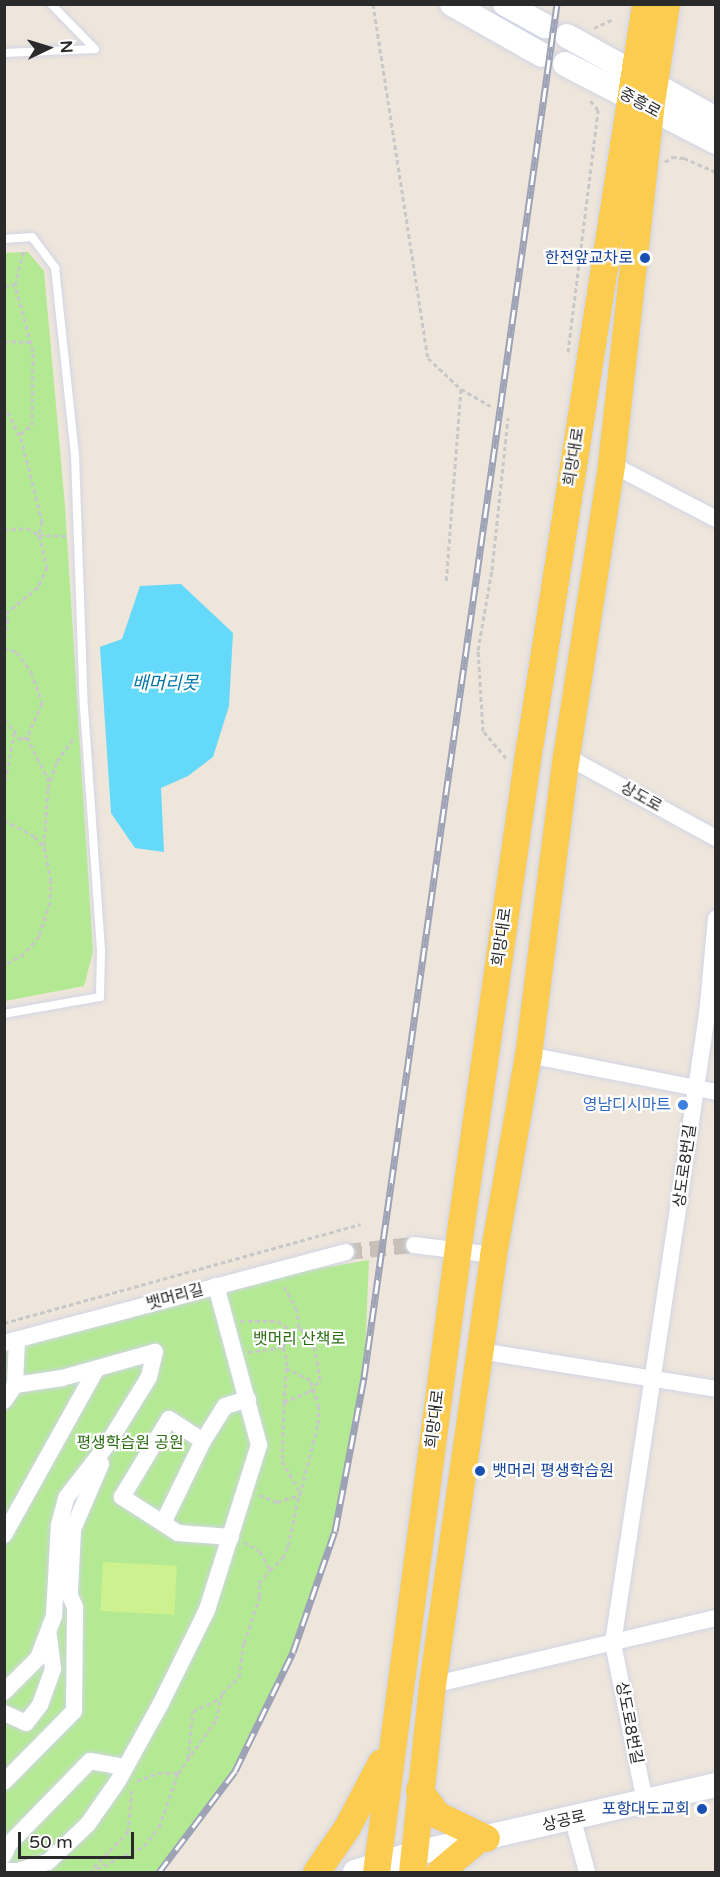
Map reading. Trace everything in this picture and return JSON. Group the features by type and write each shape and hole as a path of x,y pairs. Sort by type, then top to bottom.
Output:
{"main road":[{"path":"452,4 542,55"},
{"path":"505,4 545,26"},
{"name":"희망대로","path":"412,1863 432,1685 494,1255 528,1055 566,756 611,464 642,90 645,4"},
{"name":"희망대로","path":"369,1869 395,1730 457,1248 525,779 642,90 666,4"},
{"name":"중흥로","path":"577,31 642,90 716,142"},
{"name":"중흥로","path":"565,64 642,90 716,119"},
{"path":"316,1872 368,1792 395,1730"},
{"name":"상공로","path":"369,1869 412,1863 481,1839 573,1820 716,1785"},
{"path":"419,1790 438,1815 481,1839 439,1872"}],"street":[{"path":"611,464 716,519"},
{"name":"상도로","path":"566,756 716,838"},
{"name":"상도로8번길","path":"645,1802 613,1643 655,1378 696,1087 716,918"},
{"path":"528,1055 716,1092"},
{"path":"414,1245 457,1248 494,1255"},
{"name":"뱃머리길","path":"11,1342 346,1252"},
{"path":"4,1871 18,1871 48,1862 88,1824 125,1767 207,1610 247,1490 259,1445 216,1286"},
{"path":"4,1401 15,1385 11,1342"},
{"path":"480,1351 716,1389"},
{"path":"4,1692 38,1658 54,1616 58,1525 66,1498 107,1445 149,1377 155,1352 97,1368 15,1385"},
{"path":"4,1535 97,1368"},
{"path":"164,1521 203,1441 225,1406 248,1400"},
{"path":"203,1441 169,1419 122,1497 164,1521 178,1533 231,1537"},
{"path":"70,1595 73,1529 107,1445"},
{"path":"4,1782 74,1711 75,1607 57,1568"},
{"path":"432,1685 716,1618"},
{"path":"26,1723 40,1705 53,1669 49,1631"},
{"path":"4,1713 26,1723 47,1739"},
{"path":"4,1856 9,1844 90,1761 125,1767"},
{"path":"573,1820 587,1872"}],"lane":[{"path":"4,53 95,49 51,4"},
{"path":"4,239 32,237 55,268 75,455 86,730 101,950 100,997 4,1014"}],"path":[{"path":"373,4 429,358 461,388 490,406"},
{"path":"577,31 594,29 613,19"},
{"path":"692,160 716,172"},
{"path":"20,434 33,425 30,342 15,285 25,237"},
{"path":"4,286 15,285"},
{"path":"4,341 30,342"},
{"path":"446,582 461,388"},
{"path":"4,405 20,434 42,521 39,535 45,576 21,605 4,616 8,620 4,642"},
{"path":"508,418 492,570 478,650 483,731 525,779"},
{"path":"4,530 27,528 39,535 78,535"},
{"path":"4,648 17,652 31,672 42,703 27,737 21,740 4,718"},
{"path":"4,965 28,948 46,916 51,879 44,847 50,783 69,741 86,730"},
{"path":"4,789 15,734"},
{"path":"27,737 50,783"},
{"path":"4,820 34,836 44,847"},
{"path":"4,1323 360,1224"},
{"path":"276,1270 297,1310 299,1327 314,1341 320,1361 320,1380 314,1388 284,1402"},
{"path":"227,1322 278,1321 291,1330"},
{"path":"299,1327 291,1330 283,1347 286,1368 282,1461 300,1493"},
{"path":"237,1360 250,1351 283,1347"},
{"path":"188,1760 193,1711 221,1698 239,1677 244,1643 260,1596 260,1583 283,1558 288,1546 318,1424 314,1388 299,1372 286,1368"},
{"path":"247,1490 277,1502 300,1493"},
{"path":"231,1537 260,1551 270,1570"},
{"path":"92,1871 144,1846 159,1827 178,1773 216,1720 221,1698"},
{"path":"92,1871 128,1832 129,1801 137,1781 158,1773 178,1773"}],"green space":[{"path":"28,252 44,271 65,506 93,952 84,986 5,1001 4,253"},
{"name":"평생학습원 공원","path":"369,1260 364,1377 335,1531 293,1652 235,1771 159,1872 5,1872 5,1343 216,1286"},
{"path":"103,1562 177,1566 174,1615 100,1611"}],"water":[{"name":"배머리못","path":"181,584 233,633 229,706 213,757 188,776 161,788 164,852 135,848 111,813 100,647 122,639 140,586"}],"tunnel":[{"path":"346,1252 414,1245"}],"railway":[{"path":"159,1872 235,1771 293,1652 335,1531 364,1377 557,4"}],"place":[{"name":"한전앞교차로","path":"645,258"},
{"name":"영남디시마트","path":"683,1105"},
{"name":"뱃머리 평생학습원","path":"480,1471"},
{"name":"포항대도교회","path":"702,1809"}],"park label":[{"name":"뱃머리 산책로","path":"299,1339"}]}
